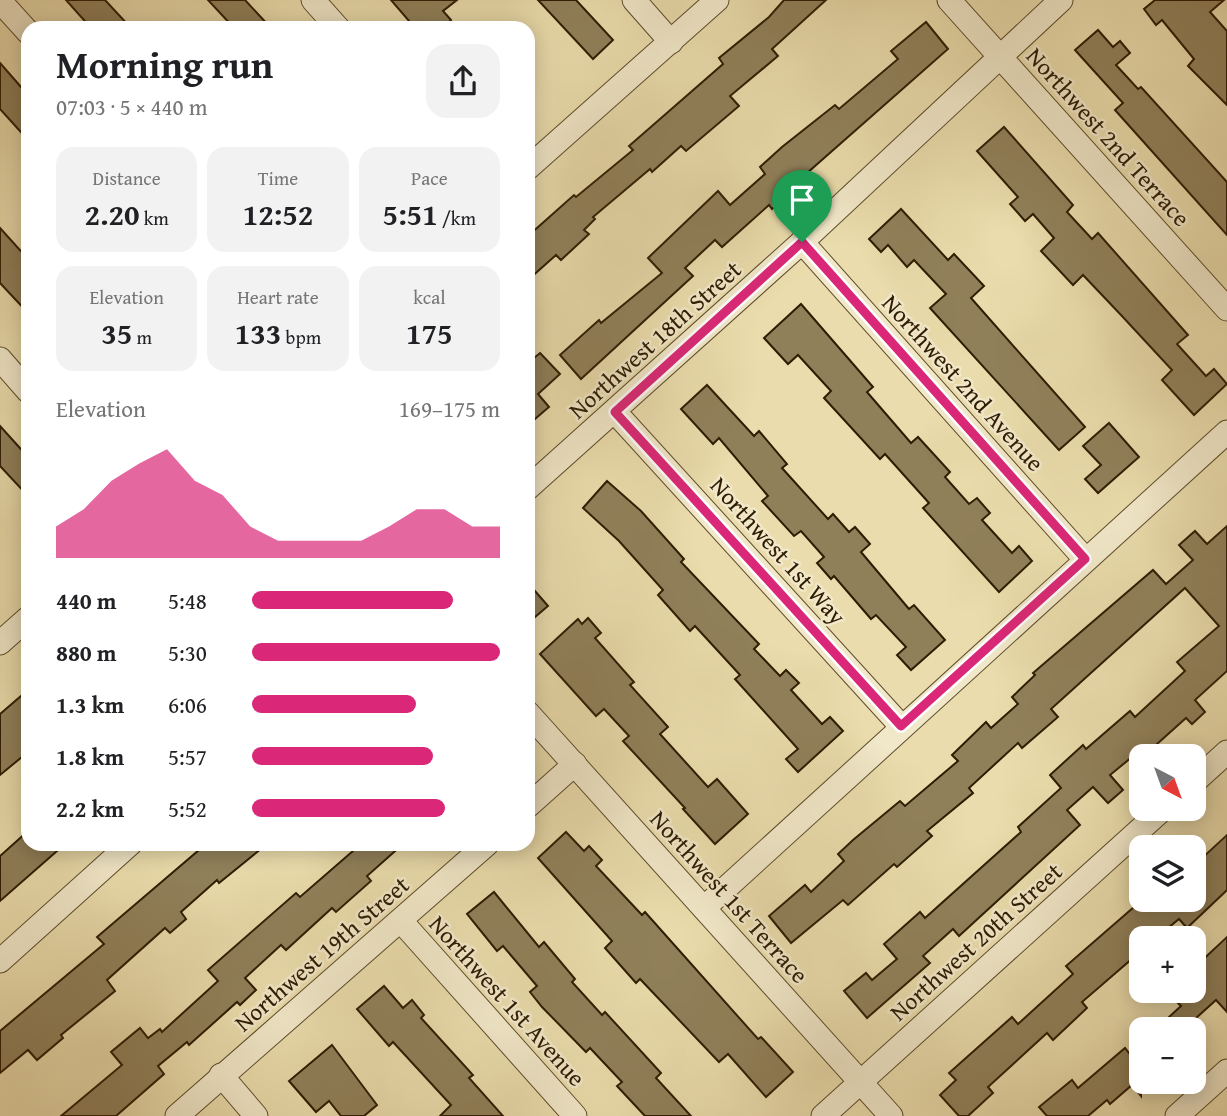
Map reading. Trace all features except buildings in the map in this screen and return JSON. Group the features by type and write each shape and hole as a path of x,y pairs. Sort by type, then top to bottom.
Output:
{"street":[{"path":"313,0 332,21"},
{"path":"634,0 671,42"},
{"path":"535,162 717,0"},
{"name":"Northwest 2nd Terrace","path":"949,0 1227,309"},
{"name":"Northwest 18th Street","path":"535,482 802,242 1061,0"},
{"path":"0,1 21,24"},
{"name":"Northwest 2nd Avenue","path":"802,242 1085,559"},
{"path":"0,359 21,383"},
{"name":"Northwest 1st Way","path":"615,412 901,726"},
{"path":"704,908 1227,432"},
{"path":"0,643 21,624"},
{"name":"Northwest 1st Terrace","path":"535,721 891,1116"},
{"path":"1206,771 1227,752"},
{"path":"535,800 575,764"},
{"name":"Northwest 20th Street","path":"823,1116 1150,821"},
{"path":"0,961 122,851"},
{"name":"Northwest 19th Street","path":"177,1116 479,851"},
{"name":"Northwest 1st Avenue","path":"401,921 575,1116"},
{"path":"1177,1116 1227,1071"},
{"path":"221,1075 256,1116"}],"route":[{"path":"802,242 1085,559 901,726 615,412 802,242"}]}
